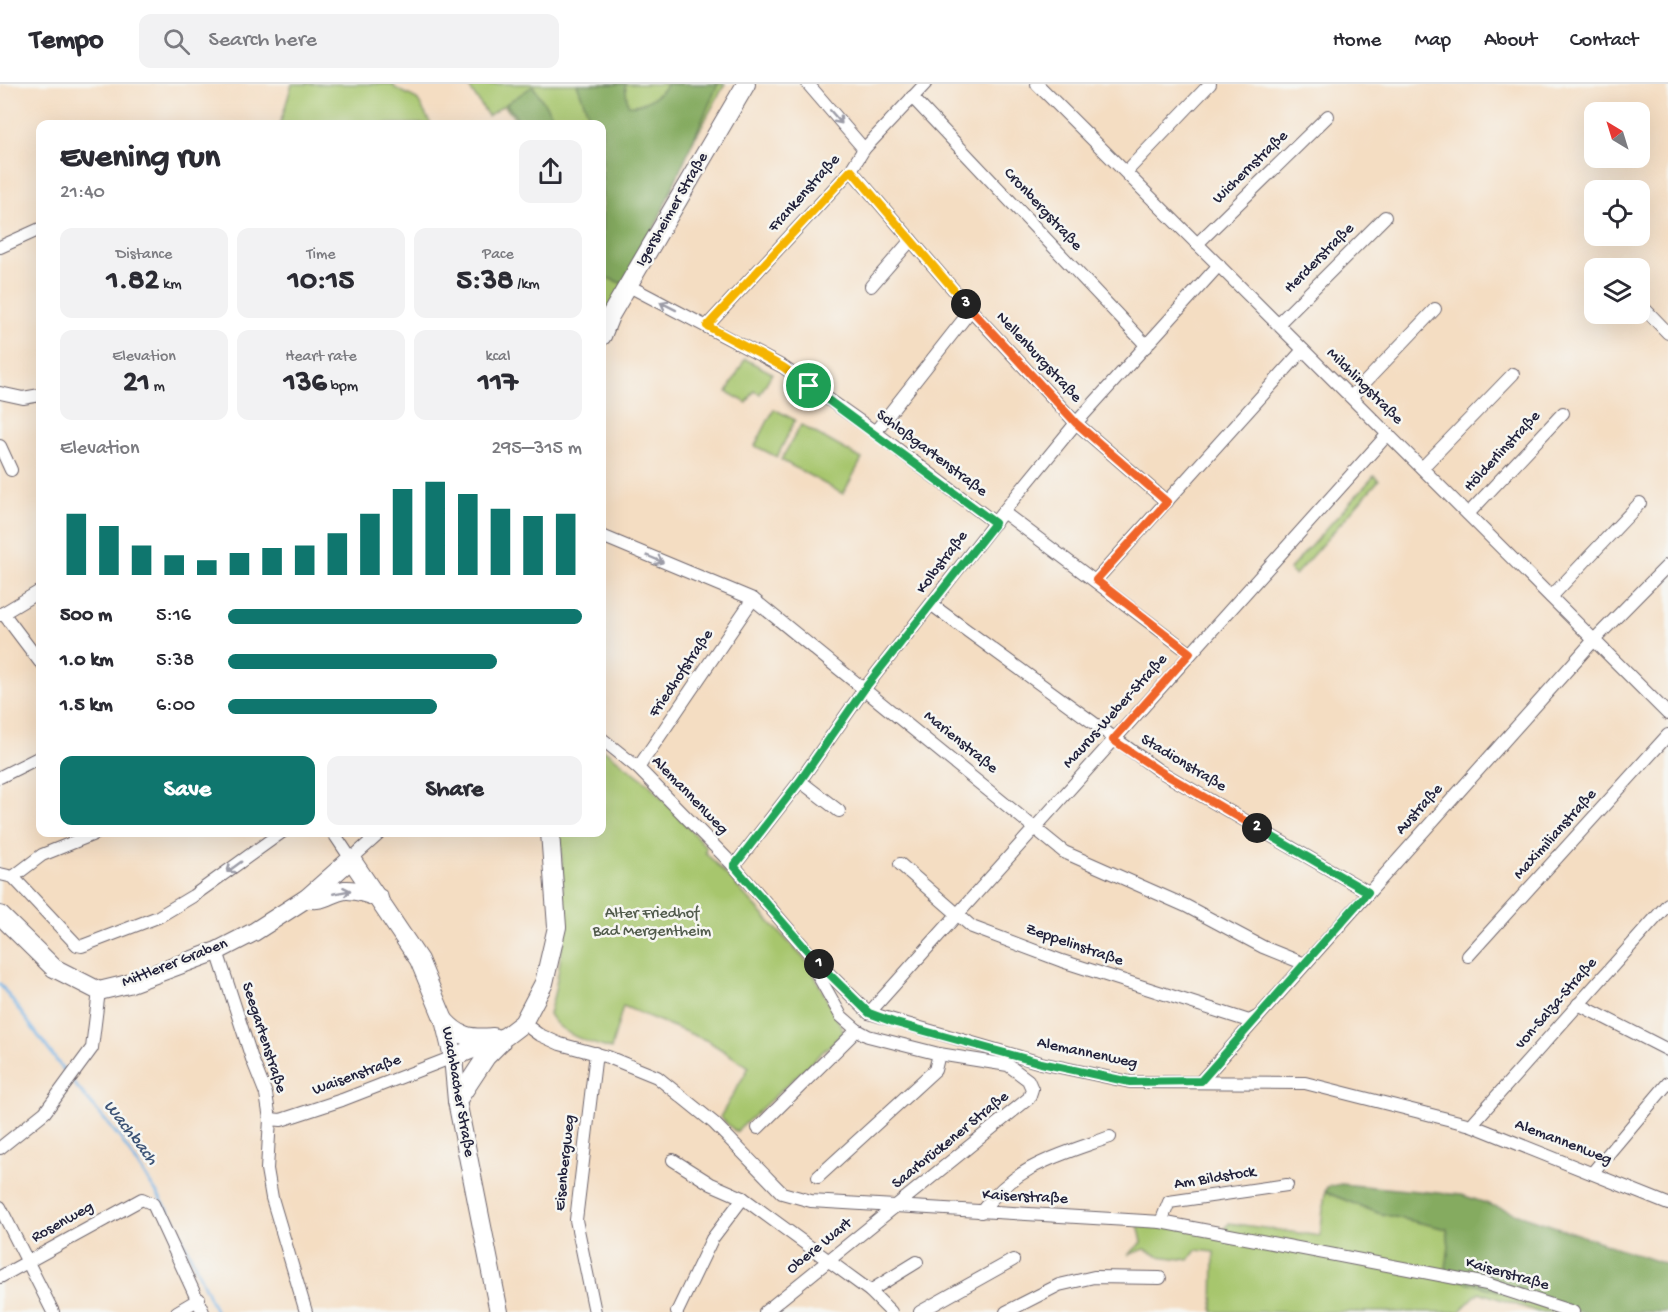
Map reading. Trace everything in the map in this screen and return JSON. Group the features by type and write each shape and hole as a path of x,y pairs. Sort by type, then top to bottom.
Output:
{"street":[{"name":"Igersheimer Straße","path":"606,322 746,84"},
{"path":"808,84 864,149"},
{"name":"Frankenstraße","path":"707,326 851,170 864,149 925,84"},
{"name":"Milchlingstraße","path":"1037,84 1668,714"},
{"path":"1126,172 1210,84"},
{"name":"Cronbergstraße","path":"912,97 1147,346"},
{"name":"Wichernstraße","path":"1197,244 1328,116"},
{"name":"Nellenburgstraße","path":"851,170 971,310 1076,423 1167,502"},
{"name":"Herderstraße","path":"1278,324 1385,217"},
{"path":"0,247 36,232"},
{"path":"872,286 911,240"},
{"name":"Kolbstraße","path":"734,866 800,781 865,688 995,523 1076,423 1219,265"},
{"name":"Schloßgartenstraße","path":"629,286 783,367 875,432 995,523"},
{"path":"1350,397 1435,309"},
{"path":"875,432 971,310"},
{"path":"1650,314 1668,333"},
{"path":"1096,580 1303,350"},
{"path":"1422,468 1513,374"},
{"path":"0,393 23,398 36,396"},
{"name":"Hölderlinstraße","path":"1468,514 1563,413"},
{"name":"Maurus-Weber-Straße","path":"869,1013 1388,434"},
{"path":"1,453 11,470"},
{"path":"1551,597 1640,503"},
{"path":"1004,512 1190,653"},
{"name":"Marienstraße","path":"606,538 753,599 1036,826 1064,852 1186,906 1263,946 1305,964"},
{"name":"Austraße","path":"1201,1081 1594,640 1668,565"},
{"path":"36,593 2,614 36,656"},
{"name":"Friedhofstraße","path":"638,768 753,599"},
{"name":"Stadionstraße","path":"932,605 1113,740 1158,770 1368,892"},
{"name":"Maximilianstraße","path":"1468,956 1668,735"},
{"name":"Alemannenweg","path":"606,742 638,768 734,866 816,961 869,1013 1041,1063 1130,1082 1305,1083 1471,1125 1668,1203"},
{"path":"0,777 36,759"},
{"path":"800,781 839,811"},
{"path":"13,877 42,855 87,837"},
{"path":"0,874 13,877 77,945 82,946 158,917 193,896 275,837"},
{"path":"336,837 351,859 375,837"},
{"path":"457,1101 486,1057 506,1036 523,1023 544,983 555,938 550,837"},
{"name":"Wachbacher Straße","path":"351,859 419,960 444,1020 453,1057 457,1101 499,1312"},
{"name":"Mittlerer Graben","path":"99,991 128,984 217,951 254,932 307,898 351,859"},
{"name":"Zeppelinstraße","path":"900,864 972,927 1062,961 1249,1021 1257,1017"},
{"path":"307,898 314,901 344,890 378,898"},
{"name":"von-Salza-Straße","path":"1471,1125 1510,1084 1668,904"},
{"path":"0,915 54,968 99,991 92,1048 77,1072 45,1113 0,1148"},
{"name":"Seegartenstraße","path":"217,951 252,1059 266,1094 270,1119 267,1169 272,1198 306,1312"},
{"name":"Saarbrückener Straße","path":"816,961 814,968 841,1016 857,1030 868,1036 939,1054 1008,1065 1028,1080 1032,1089 1029,1098 897,1207"},
{"path":"1578,1004 1668,1050"},
{"path":"444,1020 460,1035 474,1038 506,1036"},
{"name":"Kaiserstraße","path":"523,1023 538,1034 560,1044 596,1053 657,1077 714,1123 782,1193 811,1201 1161,1222 1465,1279 1573,1312"},
{"path":"758,1128 857,1030"},
{"path":"453,1057 506,1036"},
{"name":"Eisenbergweg","path":"595,1312 576,1220 596,1053"},
{"path":"818,1177 935,1070 939,1054"},
{"path":"453,1057 471,1060 486,1057"},
{"name":"Waisenstraße","path":"270,1119 281,1120 342,1100 453,1057"},
{"path":"1593,1172 1668,1083"},
{"path":"981,1212 997,1191 1034,1165 1110,1137"},
{"path":"673,1160 711,1184 743,1198 870,1291 891,1312"},
{"name":"Am Bildstock","path":"1161,1222 1169,1202 1287,1185"},
{"path":"677,1312 712,1239 743,1198"},
{"name":"Rosenweg","path":"0,1277 142,1199 153,1204 199,1299"},
{"path":"0,1207 53,1312"},
{"name":"Obere Wart","path":"765,1312 897,1207"},
{"path":"920,1312 1013,1260"},
{"path":"870,1291 917,1262"},
{"path":"1006,1312 1059,1285 1094,1277 1160,1278"},
{"path":"177,1312 199,1299 203,1312"}],"green space":[{"path":"292,84 393,84 395,88 417,99 429,120 281,120"},
{"path":"467,84 725,84 698,133 612,261 629,286 606,322 606,120 516,120 504,105 488,116"},
{"path":"577,84 625,84 628,105 634,105 650,100 668,84 718,84 629,286 606,277 606,120 590,120"},
{"path":"533,86 555,120 519,120 506,104"},
{"path":"745,359 772,373 760,394 754,391 747,403 727,392"},
{"path":"774,409 795,420 777,457 755,446"},
{"path":"801,425 862,459 843,494 781,460"},
{"path":"1374,476 1379,480 1295,575 1289,570"},
{"name":"Alter Friedhof Bad Mergentheim","path":"606,751 648,783 706,847 705,852 808,963 844,1032 736,1132 720,1117 749,1067 708,1041 623,1006 611,1049 568,1033 549,1014 562,946 563,880 560,837 606,837"},
{"path":"1341,1184 1462,1195 1668,1265 1668,1312 1572,1312 1445,1276 1449,1246 1447,1229 1378,1213 1325,1192 1327,1187"},
{"path":"1325,1192 1378,1213 1447,1229 1449,1246 1573,1312 1538,1312 1479,1292 1459,1312 1213,1312 1214,1252 1196,1250 1189,1260 1158,1256 1145,1249 1128,1255 1142,1242 1137,1220 1222,1234 1229,1223 1320,1236"}],"waterway":[{"name":"Wachbach","path":"0,984 68,1076"},
{"name":"Wachbach","path":"72,1081 120,1138 174,1219 216,1312"}],"route":[{"path":"851,170 971,310 1076,423 1167,502 1096,580 1190,653 1113,740 1158,770 1368,892 1201,1081 1130,1082 1041,1063 896,1023 869,1013 816,961 734,866 800,781 865,688 995,523 875,432 809,386 783,367 707,326 851,170"}]}
